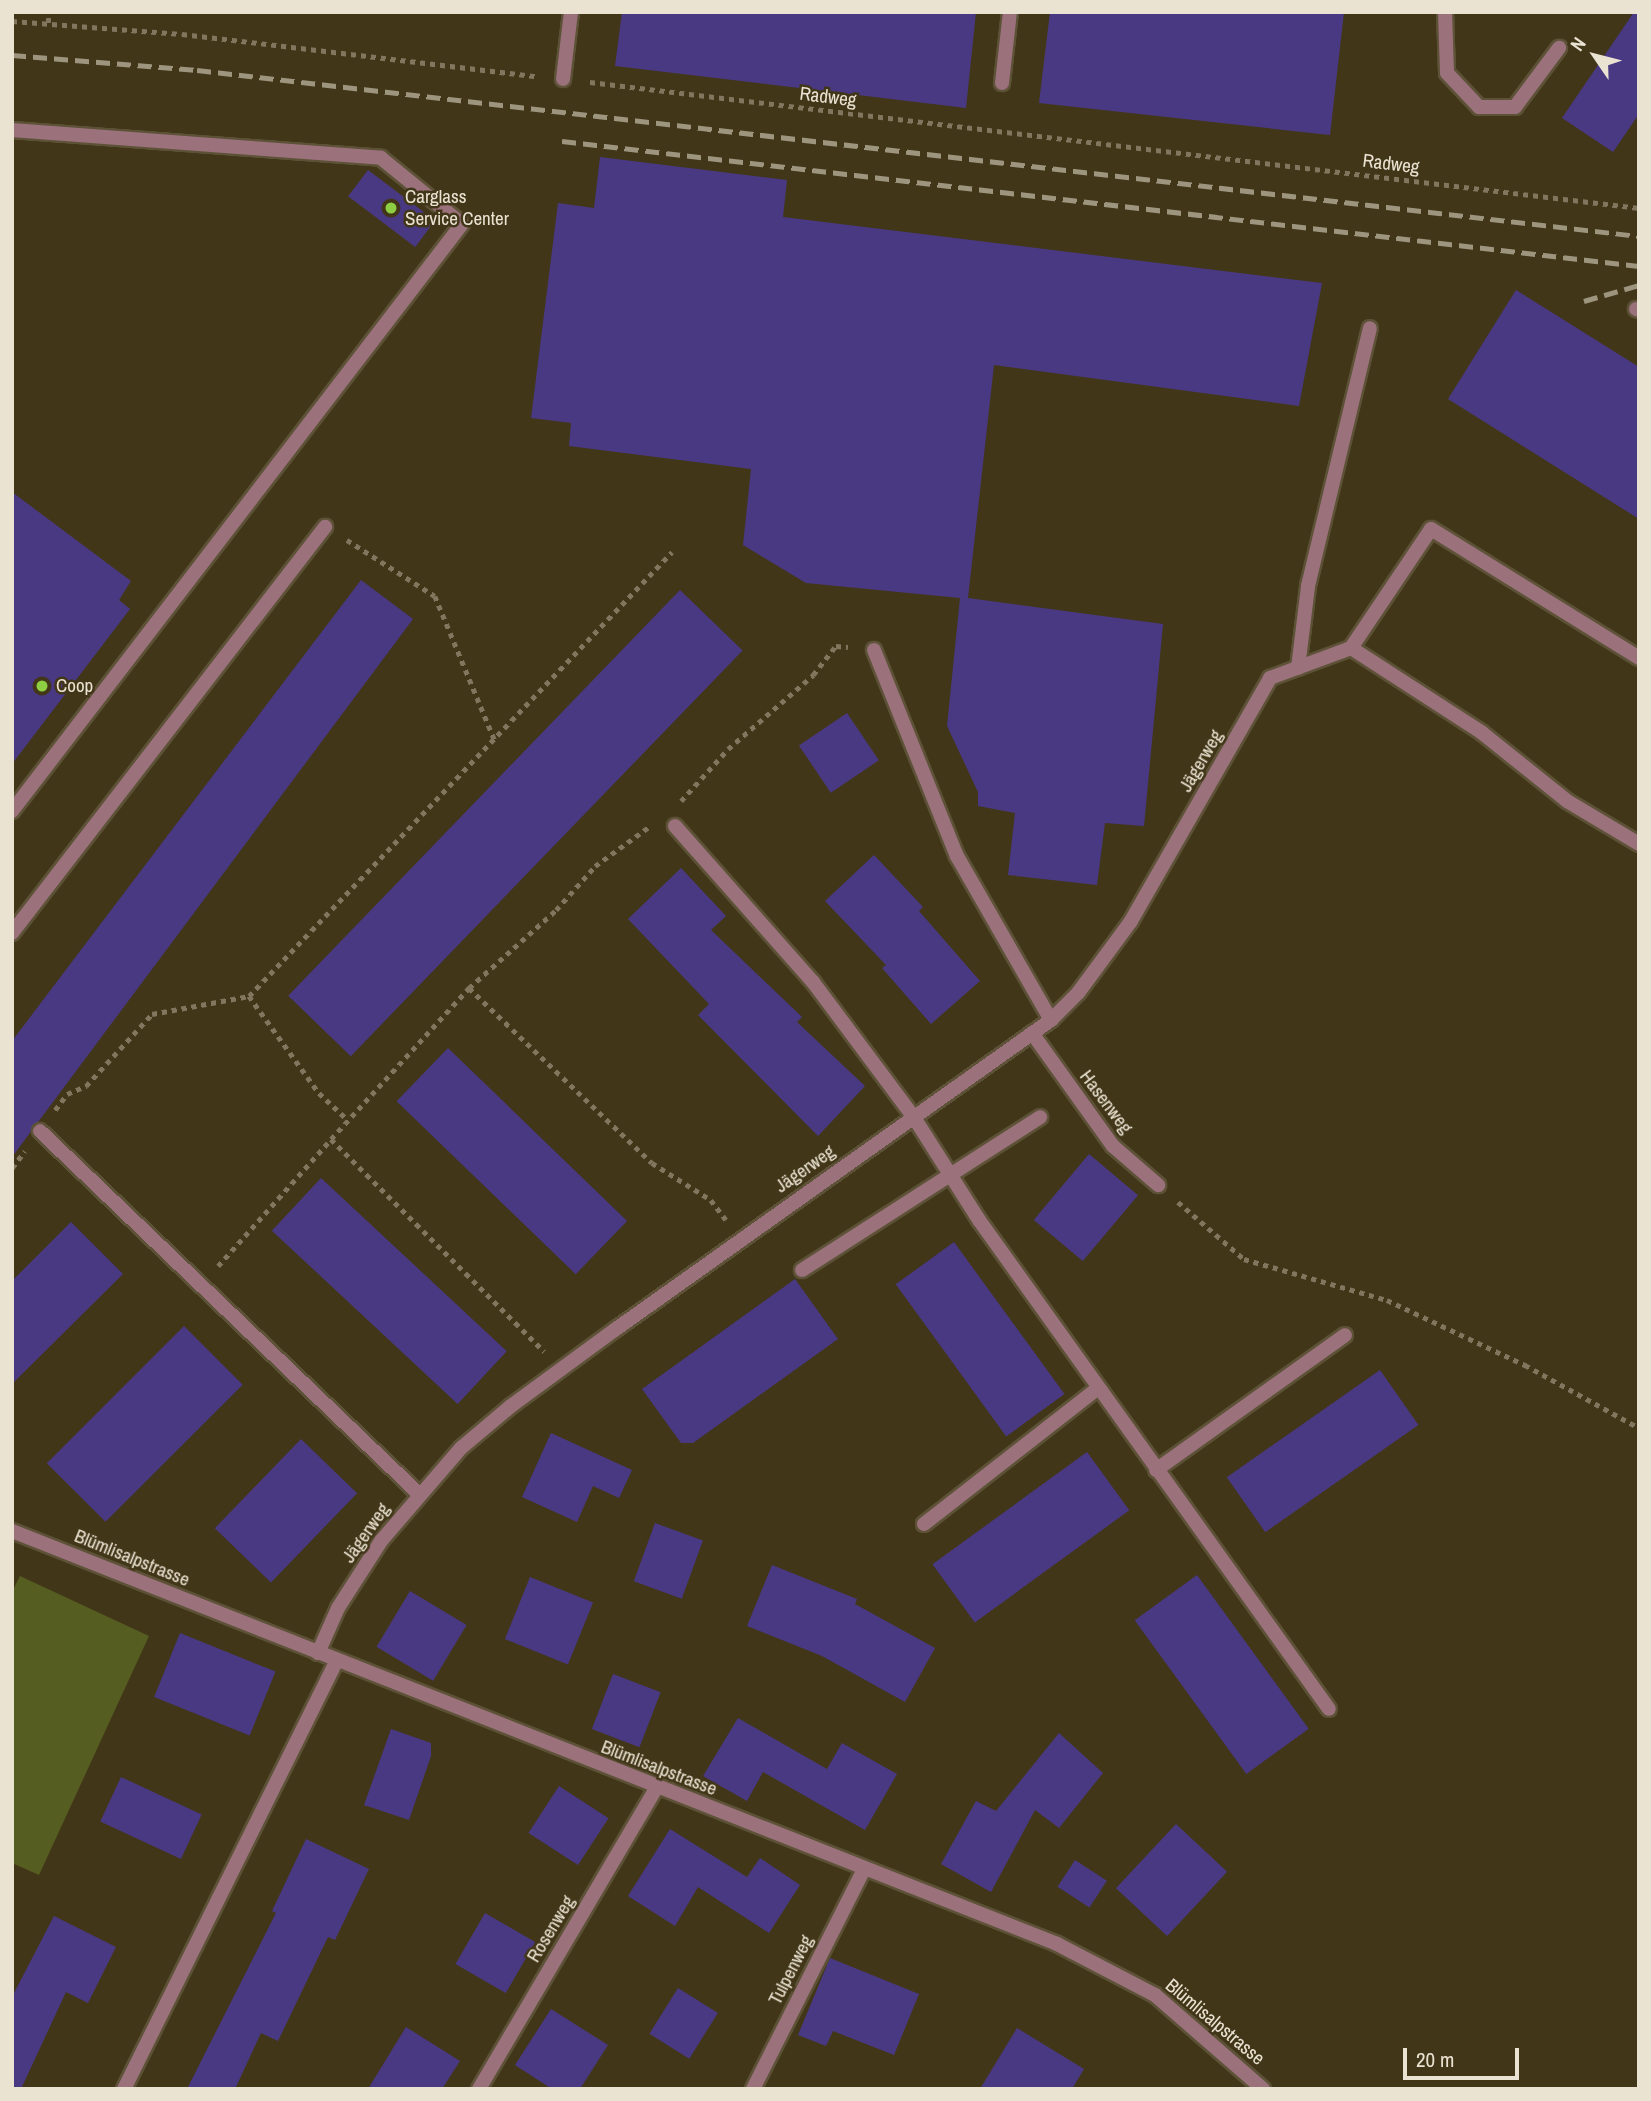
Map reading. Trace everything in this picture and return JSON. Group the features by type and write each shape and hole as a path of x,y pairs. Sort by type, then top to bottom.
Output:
{"street":[{"path":"563,79 571,12"},
{"path":"1002,83 1010,12"},
{"path":"1445,12 1447,73 1479,107 1516,107 1559,48"},
{"path":"12,130 381,158 462,224 12,811"},
{"path":"1370,328 1308,586 1298,668 1351,648 1431,529 1639,658"},
{"path":"12,933 325,527"},
{"path":"1351,648 1481,732 1567,801 1639,844"},
{"path":"874,650 957,856 1051,1020"},
{"name":"Jägerweg","path":"318,1653 353,1585 418,1493 461,1448 562,1368 739,1239 1051,1020 1078,993 1131,921 1270,678 1298,668"},
{"path":"670,821 813,982 913,1116 950,1177 1098,1388 1329,1709"},
{"name":"Hasenweg","path":"1032,1033 1113,1146 1158,1185"},
{"path":"802,1270 1040,1117"},
{"path":"40,1131 418,1493"},
{"path":"1156,1470 1345,1335"},
{"path":"924,1524 1098,1388"},
{"name":"Blümlisalpstrasse","path":"12,1531 656,1788 864,1868 1114,1971 1192,2023 1263,2089"},
{"path":"124,2089 336,1661"},
{"name":"Rosenweg","path":"479,2089 656,1788"},
{"name":"Tulpenweg","path":"752,2089 864,1868"}],"path":[{"path":"48,23 49,12"},
{"name":"Radweg","path":"12,21 181,34 1639,208"},
{"path":"325,527 435,596 495,741"},
{"path":"12,1168 68,1094 86,1086 152,1014 249,996 495,741 672,552"},
{"path":"201,1285 469,988 556,910 595,866 670,821 740,738 813,675 836,646 874,650"},
{"path":"469,988 652,1163 710,1200 739,1239"},
{"path":"249,996 319,1093 348,1119"},
{"path":"331,1139 562,1368"},
{"path":"1158,1185 1244,1259 1387,1300 1525,1365 1639,1428"}],"green space":[{"path":"20,1576 149,1636 39,1875 12,1863 12,1592"}],"building":[{"path":"622,12 976,12 966,108 615,66"},
{"path":"1050,12 1344,12 1330,135 1039,103"},
{"path":"1634,12 1639,12 1639,114 1613,152 1562,118"},
{"path":"600,157 787,180 783,217 1322,283 1299,406 994,365 968,598 1163,624 1144,826 1105,823 1097,885 1008,875 1015,813 978,806 978,792 947,726 960,598 806,583 743,545 751,469 569,446 571,423 531,418 558,203 594,208"},
{"name":"Carglass Service Center","path":"368,170 435,221 415,247 348,196"},
{"path":"1516,290 1639,367 1639,519 1448,399"},
{"name":"Coop","path":"12,492 131,581 119,600 130,609 12,764"},
{"path":"361,580 413,619 12,1157 12,1041"},
{"path":"680,590 743,650 351,1056 288,996"},
{"path":"847,713 879,760 831,793 799,745"},
{"path":"874,855 923,907 919,911 980,981 931,1024 882,968 886,965 825,901"},
{"path":"681,868 726,916 711,930 802,1017 797,1022 865,1086 818,1136 698,1015 709,1004 628,919"},
{"path":"448,1048 627,1221 576,1274 397,1101"},
{"path":"1089,1154 1138,1195 1083,1261 1034,1220"},
{"path":"321,1178 507,1351 458,1404 272,1231"},
{"path":"71,1222 123,1274 12,1384 12,1281"},
{"path":"954,1242 1065,1394 1006,1436 896,1284"},
{"path":"795,1279 838,1339 693,1443 681,1443 642,1389"},
{"path":"184,1326 243,1385 106,1522 47,1463"},
{"path":"1380,1370 1418,1425 1265,1532 1227,1477"},
{"path":"551,1433 632,1470 619,1498 593,1486 577,1522 522,1497"},
{"path":"301,1439 357,1493 271,1582 215,1528"},
{"path":"1087,1452 1129,1510 975,1623 932,1564"},
{"path":"655,1523 703,1540 682,1599 634,1581"},
{"path":"772,1565 857,1599 855,1604 935,1648 905,1702 822,1656 747,1626"},
{"path":"1197,1575 1309,1729 1246,1774 1135,1620"},
{"path":"530,1577 593,1602 568,1665 505,1639"},
{"path":"410,1591 467,1625 433,1681 377,1647"},
{"path":"180,1633 275,1672 250,1736 154,1697"},
{"path":"613,1674 661,1692 639,1747 592,1729"},
{"path":"738,1718 827,1769 842,1743 897,1774 865,1830 763,1772 747,1801 703,1776"},
{"path":"391,1729 431,1743 431,1756 409,1820 364,1805"},
{"path":"1059,1733 1103,1773 1059,1828 1035,1810 991,1892 941,1864 976,1801 996,1811"},
{"path":"121,1777 202,1815 181,1859 100,1821"},
{"path":"559,1786 608,1818 578,1865 529,1833"},
{"path":"1176,1824 1227,1872 1167,1936 1116,1888"},
{"path":"670,1829 747,1877 760,1858 800,1885 769,1933 698,1887 675,1926 628,1896"},
{"path":"306,1839 369,1869 335,1940 328,1937 278,2041 261,2033 235,2089 187,2089 276,1913 272,1911"},
{"path":"1075,1860 1107,1881 1089,1908 1058,1887"},
{"path":"485,1913 535,1942 506,1993 456,1964"},
{"path":"54,1916 116,1947 88,2003 66,1992 21,2089 12,2089 12,1997"},
{"path":"830,1958 919,1994 894,2055 833,2031 826,2046 798,2035"},
{"path":"678,1988 718,2013 689,2059 649,2034"},
{"path":"551,2009 608,2045 580,2089 552,2089 515,2065"},
{"path":"406,2027 460,2061 442,2089 368,2089"},
{"path":"1017,2028 1084,2069 1072,2089 980,2089"}],"railway":[{"path":"12,55 197,70 1639,236"},
{"path":"562,141 1639,266"},
{"path":"1584,301 1639,285"}],"place":[{"name":"Carglass Service Center","path":"391,208"},
{"name":"Coop","path":"42,686"}]}
